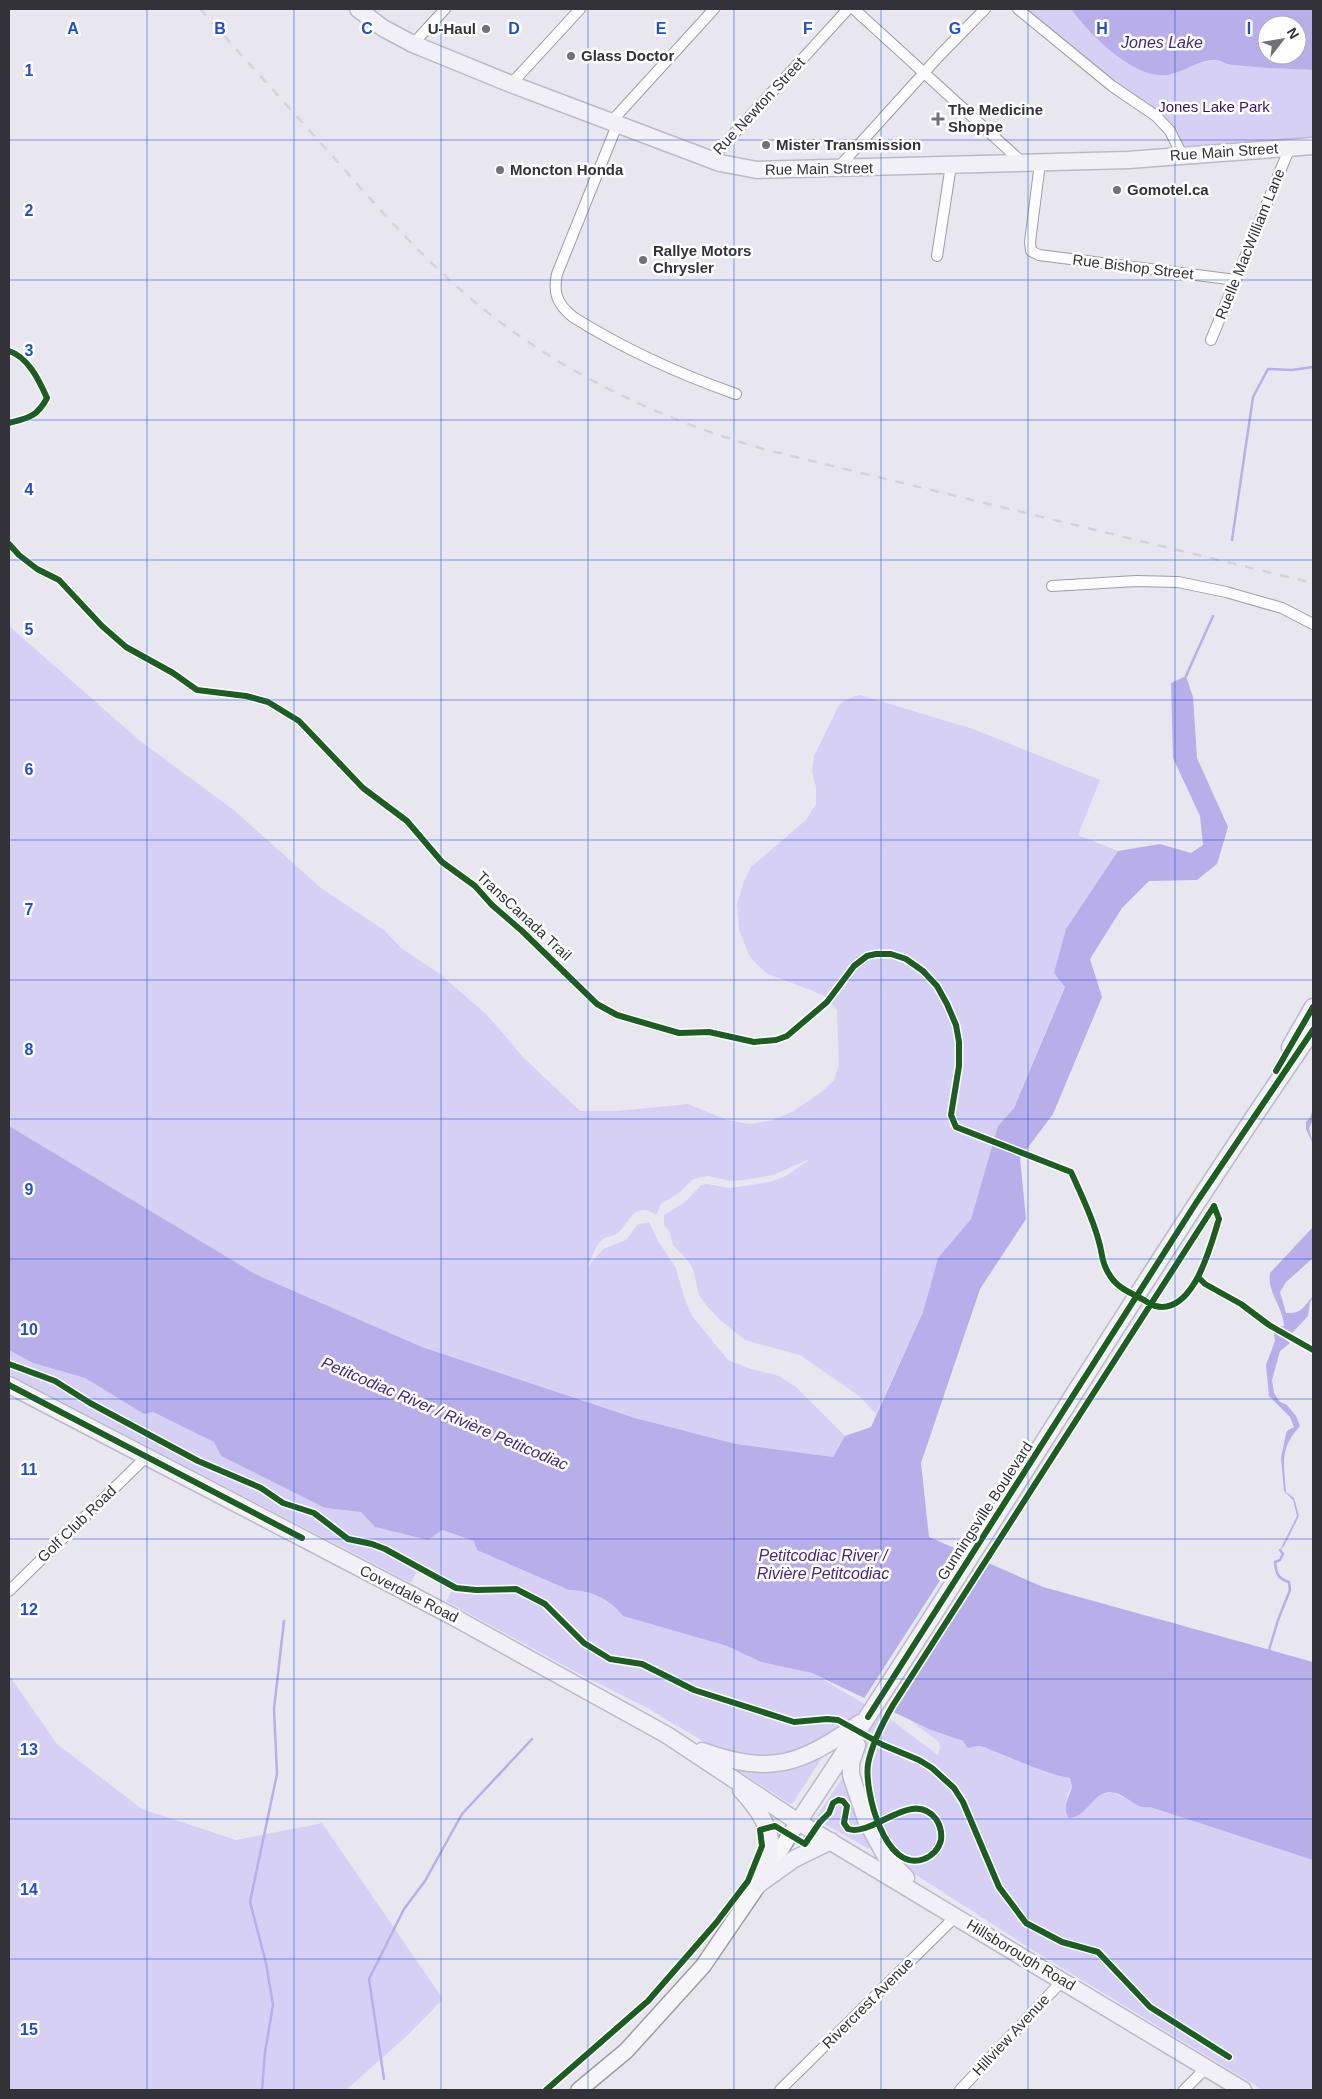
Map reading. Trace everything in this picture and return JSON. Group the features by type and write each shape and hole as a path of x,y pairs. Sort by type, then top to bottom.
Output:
{"main road":[{"name":"Rue Main Street","path":"358,9 383,28 413,44 511,84 710,160 757,170 1128,160 1182,154 1313,146"},
{"path":"1233,1147 1313,1007"},
{"path":"1233,1147 1313,1030"},
{"name":"Gunningsville Boulevard","path":"579,2090 626,2051 703,1966 759,1884 844,1749 868,1717 1233,1147"},
{"name":"Coverdale Road","path":"9,1385 490,1636 678,1742 798,1822"},
{"path":"678,1742 736,1762 763,1765 844,1749 851,1763 851,1775 866,1820 877,1843 894,1866 928,1898"},
{"path":"728,1775 754,1806 769,1835 769,1857 759,1884"},
{"name":"Hillsborough Road","path":"798,1822 928,1898 1243,2090"},
{"path":"759,1884 794,1859 831,1841"}],"street":[{"path":"413,44 445,9"},
{"path":"511,84 580,9"},
{"path":"714,9 613,124 557,274 554,290 564,310 573,317 636,353 682,374 736,394"},
{"name":"Rue Newton Street","path":"710,160 848,9"},
{"path":"854,9 1023,163"},
{"path":"837,169 924,72 985,9"},
{"path":"1018,9 1112,86 1156,116 1170,131 1182,154"},
{"name":"Ruelle MacWilliam Lane","path":"1211,340 1290,147"},
{"name":"Rue Bishop Street","path":"1040,163 1030,242 1031,251 1039,255 1236,280"},
{"path":"937,256 951,165"},
{"path":"1052,586 1136,581 1178,582 1218,590 1282,608 1313,624"},
{"name":"Golf Club Road","path":"9,1591 146,1456"},
{"name":"Rivercrest Avenue","path":"780,2090 956,1916"},
{"name":"Hillview Avenue","path":"960,2090 1062,1980"},
{"path":"1184,2090 1206,2068"}],"green space":[{"name":"Jones Lake Park","path":"1018,9 1071,9 1081,22 1171,75 1196,64 1217,60 1231,65 1313,70 1313,146 1182,155 1170,131"},
{"path":"9,626 139,740 235,811 321,888 384,930 401,948 441,975 487,1015 523,1057 580,1111 618,1111 688,1104 727,1120 750,1124 773,1120 794,1111 824,1090 834,1080 839,1065 837,1010 823,995 766,973 750,957 739,930 737,904 744,881 751,867 806,820 816,804 816,787 812,771 814,756 838,707 845,701 860,695 973,729 1100,780 1078,835 1118,851 1097,883 1054,973 1065,986 1014,1108 998,1126 971,1219 938,1258 923,1312 876,1414 859,1396 800,1355 745,1340 720,1320 699,1295 693,1269 673,1245 670,1233 664,1225 664,1215 685,1202 701,1185 707,1184 730,1188 770,1182 786,1176 810,1159 773,1175 730,1181 709,1176 692,1180 680,1192 661,1204 656,1215 643,1210 633,1214 623,1228 614,1235 605,1238 596,1247 587,1268 603,1249 626,1240 638,1224 649,1222 658,1241 676,1268 684,1297 692,1316 728,1360 751,1369 779,1376 796,1387 845,1436 833,1457 736,1444 635,1418 422,1347 257,1275 9,1126"},
{"path":"9,1350 33,1363 85,1378 144,1414 153,1412 215,1442 221,1456 325,1508 361,1512 375,1527 428,1540 441,1530 474,1541 569,1590 592,1594 606,1600 623,1616 727,1646 761,1662 812,1673 890,1719 938,1755 939,1742 910,1720 974,1746 984,1747 1033,1767 1070,1778 1072,1786 1067,1802 1073,1818 1097,1798 1113,1792 1143,1807 1150,1807 1313,1860 1313,2090 1263,2090 1031,1949 910,1871 883,1843 866,1799 866,1763 871,1766 872,1758 833,1735 789,1756 743,1758 709,1745 649,1709 576,1672 446,1601 453,1588 418,1569 411,1583 9,1374"},
{"path":"9,1675 57,1744 142,1809 236,1840 322,1823 443,1999 408,2035 346,2090 9,2090"},
{"path":"823,1756 793,1803 790,1804 733,1767"},
{"path":"843,1777 870,1847 869,1849 817,1820 817,1816"}],"water":[{"name":"Jones Lake","path":"1071,9 1313,9 1313,70 1231,65 1209,60 1172,74 1159,75 1144,72 1130,64 1116,55 1090,31"},
{"name":"Petitcodiac River / Rivière Petitcodiac","path":"1186,676 1193,697 1197,758 1228,827 1217,864 1197,880 1149,881 1122,908 1090,959 1102,997 1053,1114 1020,1158 1026,1219 980,1289 921,1463 929,1537 1043,1587 1313,1662 1313,1860 1150,1807 1140,1807 1122,1796 1111,1792 1099,1796 1080,1814 1069,1818 1066,1806 1072,1786 1070,1778 1033,1767 984,1747 968,1748 963,1741 929,1729 812,1673 761,1662 727,1646 623,1616 606,1600 592,1594 569,1590 477,1550 474,1541 442,1530 428,1540 375,1527 361,1512 325,1508 221,1456 214,1442 153,1412 144,1414 85,1378 33,1363 9,1350 9,1126 257,1275 422,1347 635,1418 736,1444 833,1457 845,1436 871,1427 923,1312 938,1258 971,1219 998,1126 1014,1108 1065,987 1054,973 1066,929 1118,851 1160,844 1191,853 1203,845 1200,816 1173,758 1171,683"},
{"path":"1313,1109 1313,1120 1309,1128 1313,1144 1306,1129 1306,1122 1310,1118"},
{"path":"1313,1227 1313,1258 1286,1282 1280,1292 1286,1313 1299,1311 1313,1296 1313,1298 1310,1302 1308,1316 1292,1333 1289,1344 1280,1351 1272,1380 1274,1393 1280,1402 1287,1405 1296,1416 1300,1426 1293,1434 1284,1457 1286,1492 1294,1498 1299,1516 1284,1546 1280,1550 1297,1516 1293,1500 1284,1491 1281,1458 1287,1431 1294,1427 1290,1417 1269,1396 1266,1365 1275,1341 1274,1333 1278,1327 1284,1326 1281,1312 1271,1287 1270,1273"}],"pier":[{"path":"961,1548 989,1560 891,1713 863,1700"}],"waterway":[{"path":"1232,540 1253,397 1268,369 1292,370 1313,367"},
{"path":"1186,676 1213,616"},
{"path":"1269,1650 1290,1590 1289,1582 1280,1577 1276,1569 1275,1562 1280,1560 1283,1554 1280,1550"},
{"path":"262,2090 265,2052 273,2005 266,1963 250,1902 277,1774 274,1709 284,1621"},
{"path":"384,2079 369,1979 404,1909 425,1881 462,1814 532,1739"}],"railway":[{"path":"200,9 386,216 438,270 476,303 542,351 614,392 689,424 767,450 1313,583"}],"cycle path":[{"path":"9,351 22,358 27,364 47,398 36,413 22,420 9,423"},
{"name":"TransCanada Trail","path":"9,544 19,555 37,569 59,580 102,626 126,647 173,673 197,690 246,696 268,702 299,721 363,788 407,821 442,862 475,886 492,905 522,931 597,1004 617,1015 679,1033 709,1032 754,1042 776,1040 787,1036 827,1002 854,966 867,956 891,954 906,959 923,971 937,986 956,1025 959,1042 959,1066 951,1115 956,1127 1071,1172 1094,1224 1106,1270 1119,1286 1155,1306 1169,1306 1180,1300 1199,1276 1206,1260 1219,1219 1214,1206"},
{"path":"1276,1071 1313,1007"},
{"path":"868,1717 1196,1203 1313,1030"},
{"path":"546,2090 648,2001 716,1923 748,1881 762,1846 760,1830 775,1826 805,1844 820,1822 829,1813 833,1803 838,1800 843,1801 847,1806 844,1823 848,1829 858,1830 869,1826 881,1821 893,1815 904,1811 916,1809 926,1811 939,1824 941,1840 937,1849 924,1859 910,1860 898,1854 888,1843 880,1827 874,1810 868,1776 868,1764 878,1734 893,1705 1214,1206"},
{"path":"1199,1278 1205,1284 1241,1304 1269,1325 1313,1350"},
{"path":"9,1364 55,1381 90,1403 198,1461 261,1488 283,1503 314,1513 348,1539 385,1549 456,1588 476,1590 516,1589 545,1604 584,1643 610,1659 642,1664 694,1690 794,1722 838,1720 883,1745 919,1760 932,1768 954,1788 963,1802 999,1887 1026,1923 1062,1942 1098,1952 1150,2007 1229,2057"},
{"path":"9,1385 302,1538"}],"place":[{"name":"U-Haul","path":"486,29"},
{"name":"Glass Doctor","path":"571,56"},
{"name":"The Medicine Shoppe","path":"938,119"},
{"name":"Mister Transmission","path":"766,145"},
{"name":"Moncton Honda","path":"500,170"},
{"name":"Gomotel.ca","path":"1117,190"},
{"name":"Rallye Motors Chrysler","path":"643,260"}]}
